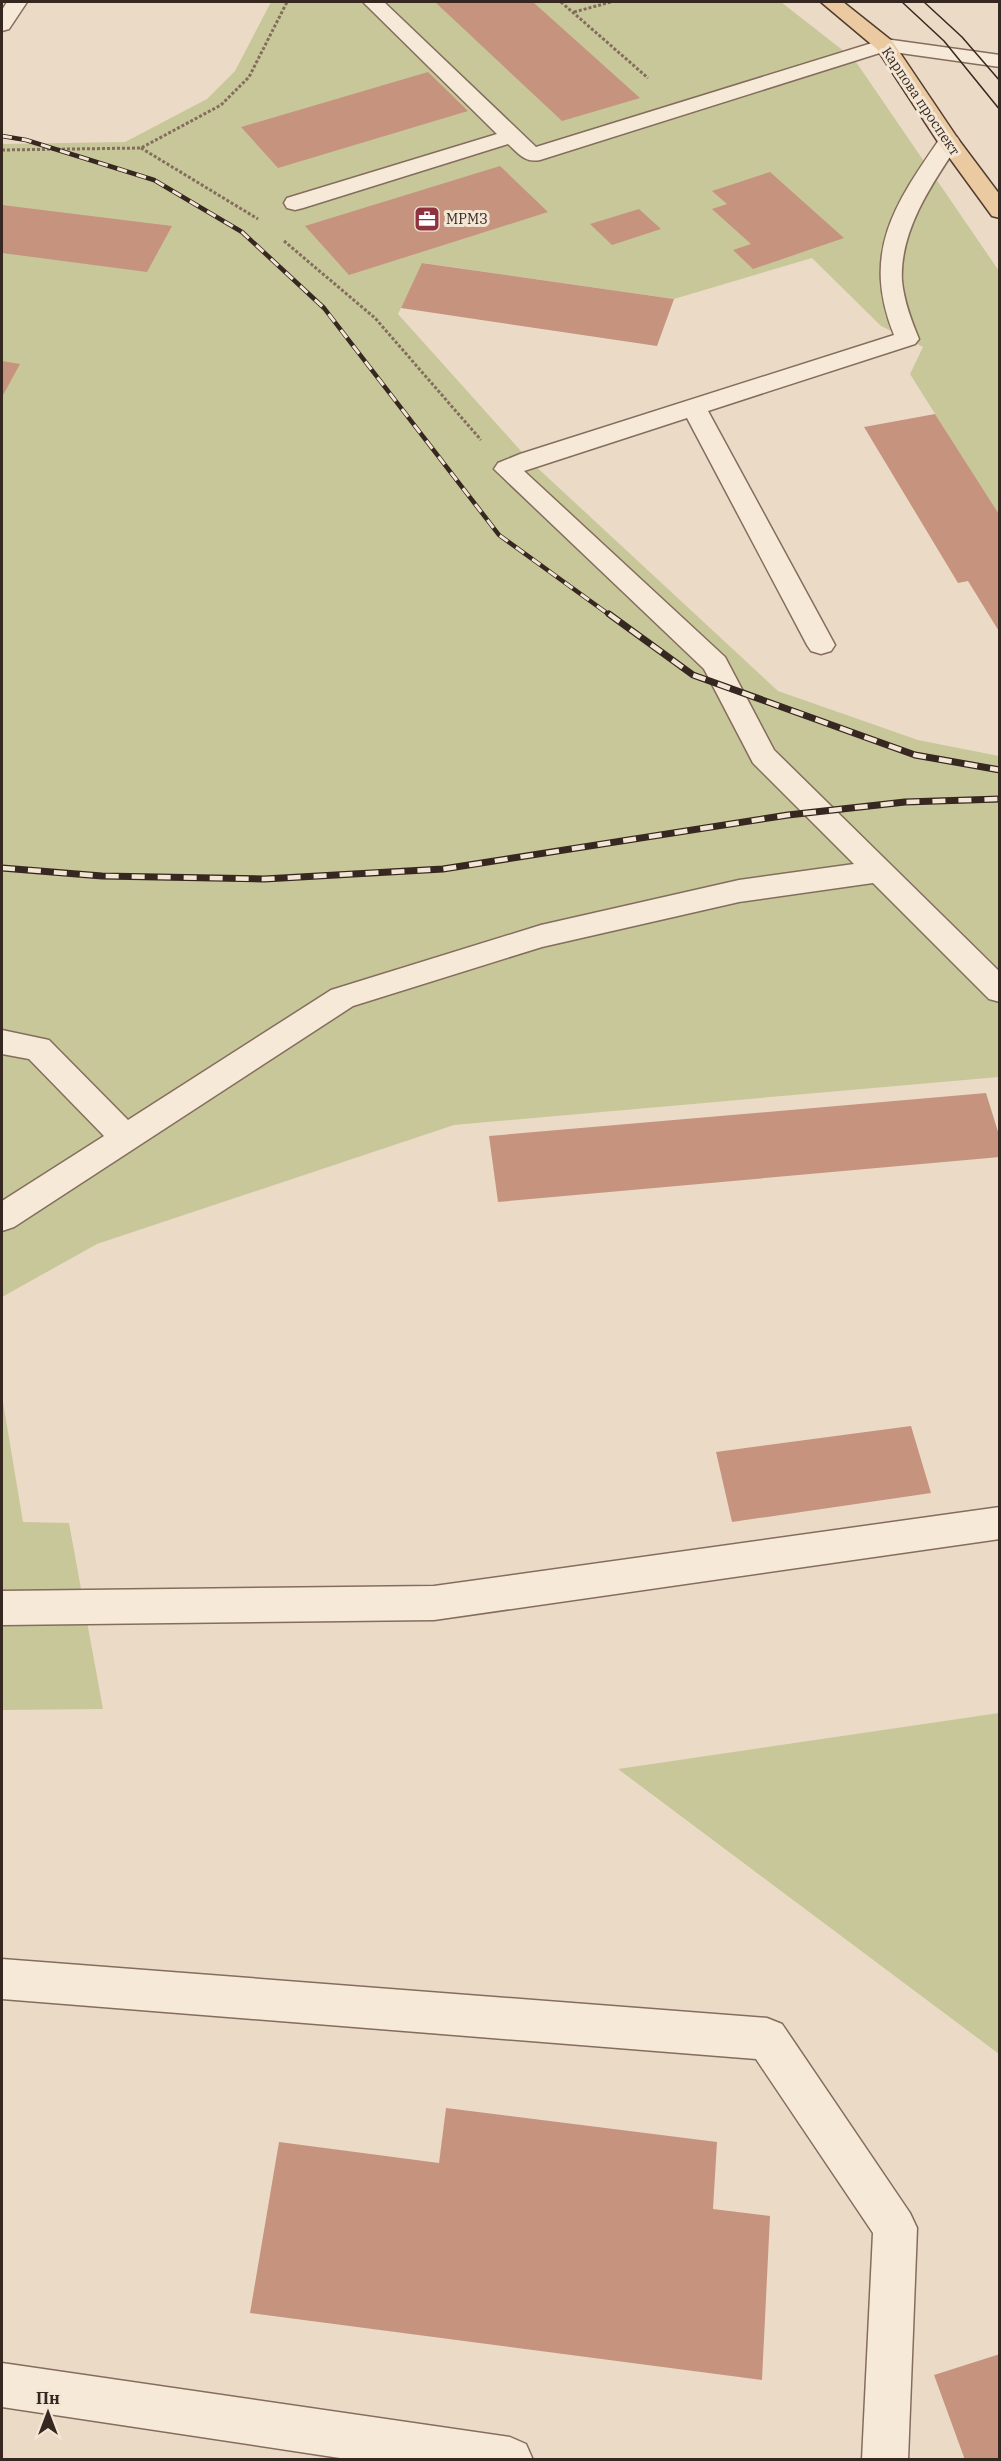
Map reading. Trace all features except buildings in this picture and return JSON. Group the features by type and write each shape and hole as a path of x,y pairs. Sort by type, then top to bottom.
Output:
{"main road":[{"name":"Карпова проспект","path":"831,2 885,45 949,142 999,211"}],"lane":[{"path":"2,25 17,2"},
{"path":"373,2 532,155 885,45 999,61"},
{"path":"295,203 513,136"},
{"path":"949,142 901,221 891,253 890,270 894,304 907,339 507,469 715,664 763,756 999,991"},
{"path":"694,407 821,645"},
{"path":"2,1218 342,998 541,936 739,891 879,871"},
{"path":"2,1042 38,1048 126,1138"},
{"path":"2,1608 434,1603 999,1523"},
{"path":"2,1979 767,2038 895,2228 885,2460"},
{"path":"2,2385 510,2460"}],"path":[{"path":"2,150 141,148 222,105 249,77 287,2"},
{"path":"561,2 682,108"},
{"path":"574,12 611,2"},
{"path":"141,148 252,214 261,222"},
{"path":"279,237 375,318 507,469"}],"green space":[{"path":"271,2 781,2 854,59 999,271 999,516 910,374 923,347 881,326 812,258 674,299 423,263 398,314 529,460 778,691 918,740 999,756 999,1077 454,1125 97,1244 2,1297 2,144 125,142 207,99 235,71"},
{"path":"2,1396 23,1522 69,1523 103,1709 2,1710"},
{"path":"999,1713 999,2054 618,1769"}],"tram line":[{"path":"902,2 944,41 1000,110"},
{"path":"924,2 962,37 1000,81"}],"railway":[{"path":"2,136 26,140 154,180 242,232 324,308 499,535 611,616"},
{"path":"609,614 693,675 915,755 1000,770"},
{"path":"2,868 102,876 264,879 443,869 788,815 905,802 1000,799"}],"place":[{"name":"МРМЗ","path":"427,219"}]}
